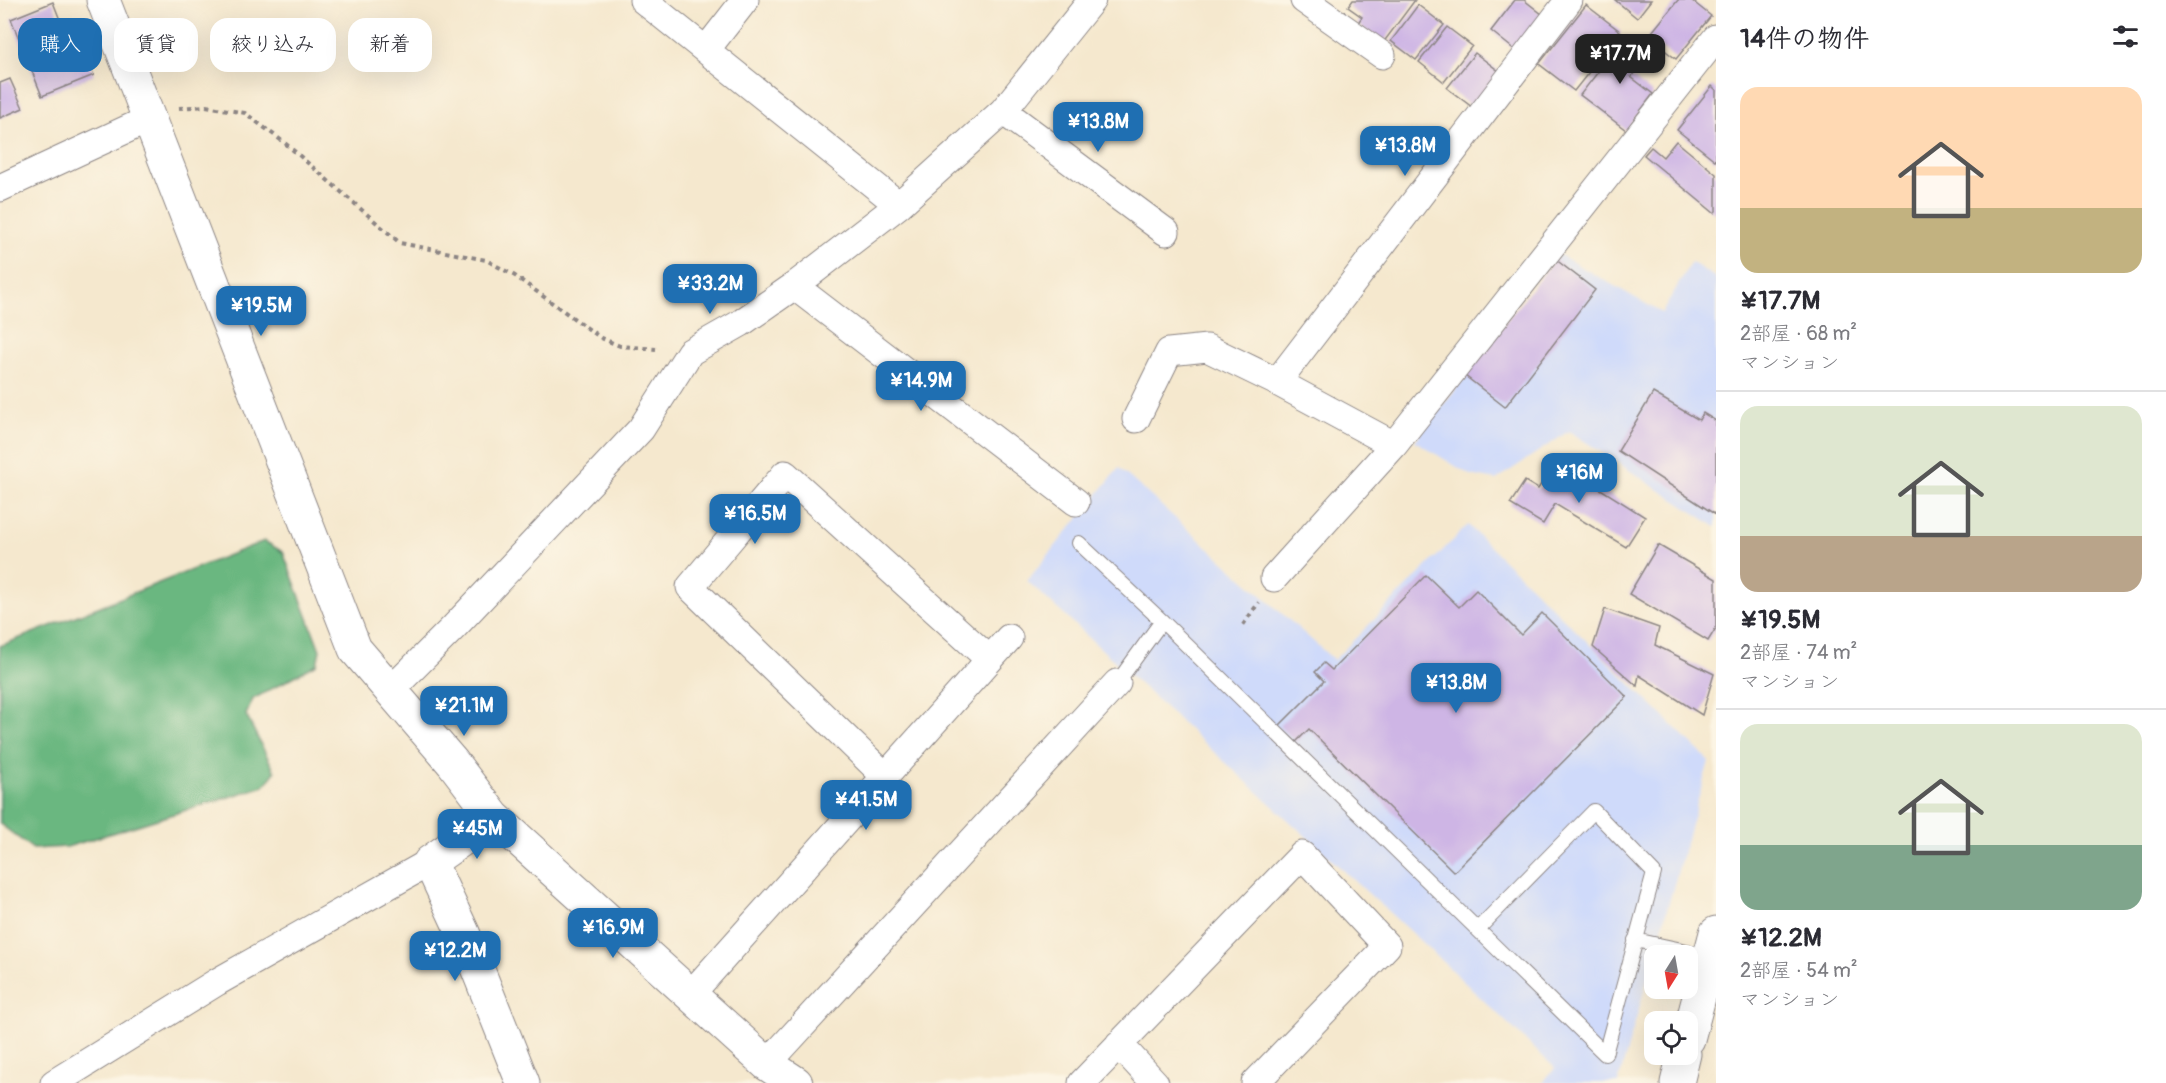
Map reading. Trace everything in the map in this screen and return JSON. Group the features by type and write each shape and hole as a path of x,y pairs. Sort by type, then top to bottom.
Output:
{"main road":[{"path":"103,0 355,649 453,763 494,818 767,1064 796,1083"},
{"path":"494,818 430,862 464,935 523,1083"},
{"path":"1696,1011 1714,949"},
{"path":"1677,1083 1681,1065"}],"street":[{"path":"644,0 899,205"},
{"path":"706,50 745,0"},
{"path":"390,691 454,627 641,429 690,352 741,323 794,286 899,205 1003,111 1092,0"},
{"path":"1304,0 1382,55"},
{"path":"1277,382 1569,0"},
{"path":"1274,579 1394,446 1716,38"},
{"path":"1003,111 1166,232"},
{"path":"0,188 149,118"},
{"path":"794,286 1076,502"},
{"path":"1136,419 1169,352 1208,348 1277,382 1394,446"},
{"path":"885,776 690,587 785,474 989,659"},
{"path":"690,994 1009,638"},
{"path":"767,1064 1117,683"},
{"path":"1082,1083 1302,855 1387,946 1255,1083"},
{"path":"54,1083 217,982 430,862"},
{"path":"1119,1044 1155,1083"}],"lane":[{"path":"1079,543 1162,621 1605,1054 1654,873 1594,811 1478,929"},
{"path":"1117,683 1162,621"},
{"path":"1635,940 1714,949"}],"path":[{"path":"149,118 167,110 206,106 245,113 286,144 400,243 486,260 515,276 601,338 620,346 690,352"}],"shaded area":[{"path":"1560,255 1662,313 1691,262 1716,278 1716,527 1569,431 1496,480 1470,475 1415,441"},
{"path":"1119,468 1334,660 1468,525 1709,761 1657,945 1644,945 1644,991 1618,1083 1542,1083 1555,1068 1427,947 1027,581"}],"green space":[{"path":"264,541 283,552 320,650 317,664 253,699 246,715 275,772 264,786 67,847 33,849 0,824 0,646"}],"building":[{"path":"1353,0 1415,0 1383,43 1357,24 1362,17 1348,7"},
{"path":"1515,0 1524,0 1543,15 1516,51 1491,31"},
{"path":"1615,0 1651,0 1637,18"},
{"path":"1678,0 1691,0 1711,16 1676,59 1648,37"},
{"path":"53,2 59,18 18,18 18,36 11,19"},
{"path":"1418,5 1444,25 1416,60 1391,41"},
{"path":"1586,5 1621,32 1574,91 1539,64"},
{"path":"1447,27 1472,46 1444,82 1419,62"},
{"path":"1626,36 1649,54 1631,77 1653,94 1626,130 1580,95"},
{"path":"1475,53 1500,72 1472,107 1447,88"},
{"path":"32,72 93,72 94,75 42,96"},
{"path":"10,79 23,108 0,118 0,83"},
{"path":"1712,86 1716,90 1716,161 1677,130"},
{"path":"1676,141 1716,174 1716,211 1714,213 1644,155 1651,147 1663,157"},
{"path":"1555,259 1595,290 1505,407 1464,375"},
{"path":"1653,393 1699,420 1703,413 1716,421 1716,515 1618,451"},
{"path":"1556,461 1645,517 1626,547 1555,504 1543,524 1510,504 1525,481 1538,489"},
{"path":"1658,545 1716,579 1716,628 1708,641 1629,594"},
{"path":"1426,575 1459,607 1476,590 1521,635 1542,613 1627,697 1454,872 1309,729 1296,742 1279,726 1324,681 1315,672 1324,663 1332,670"},
{"path":"1605,609 1659,628 1655,645 1714,674 1702,715 1639,675 1637,686 1593,647"}]}
